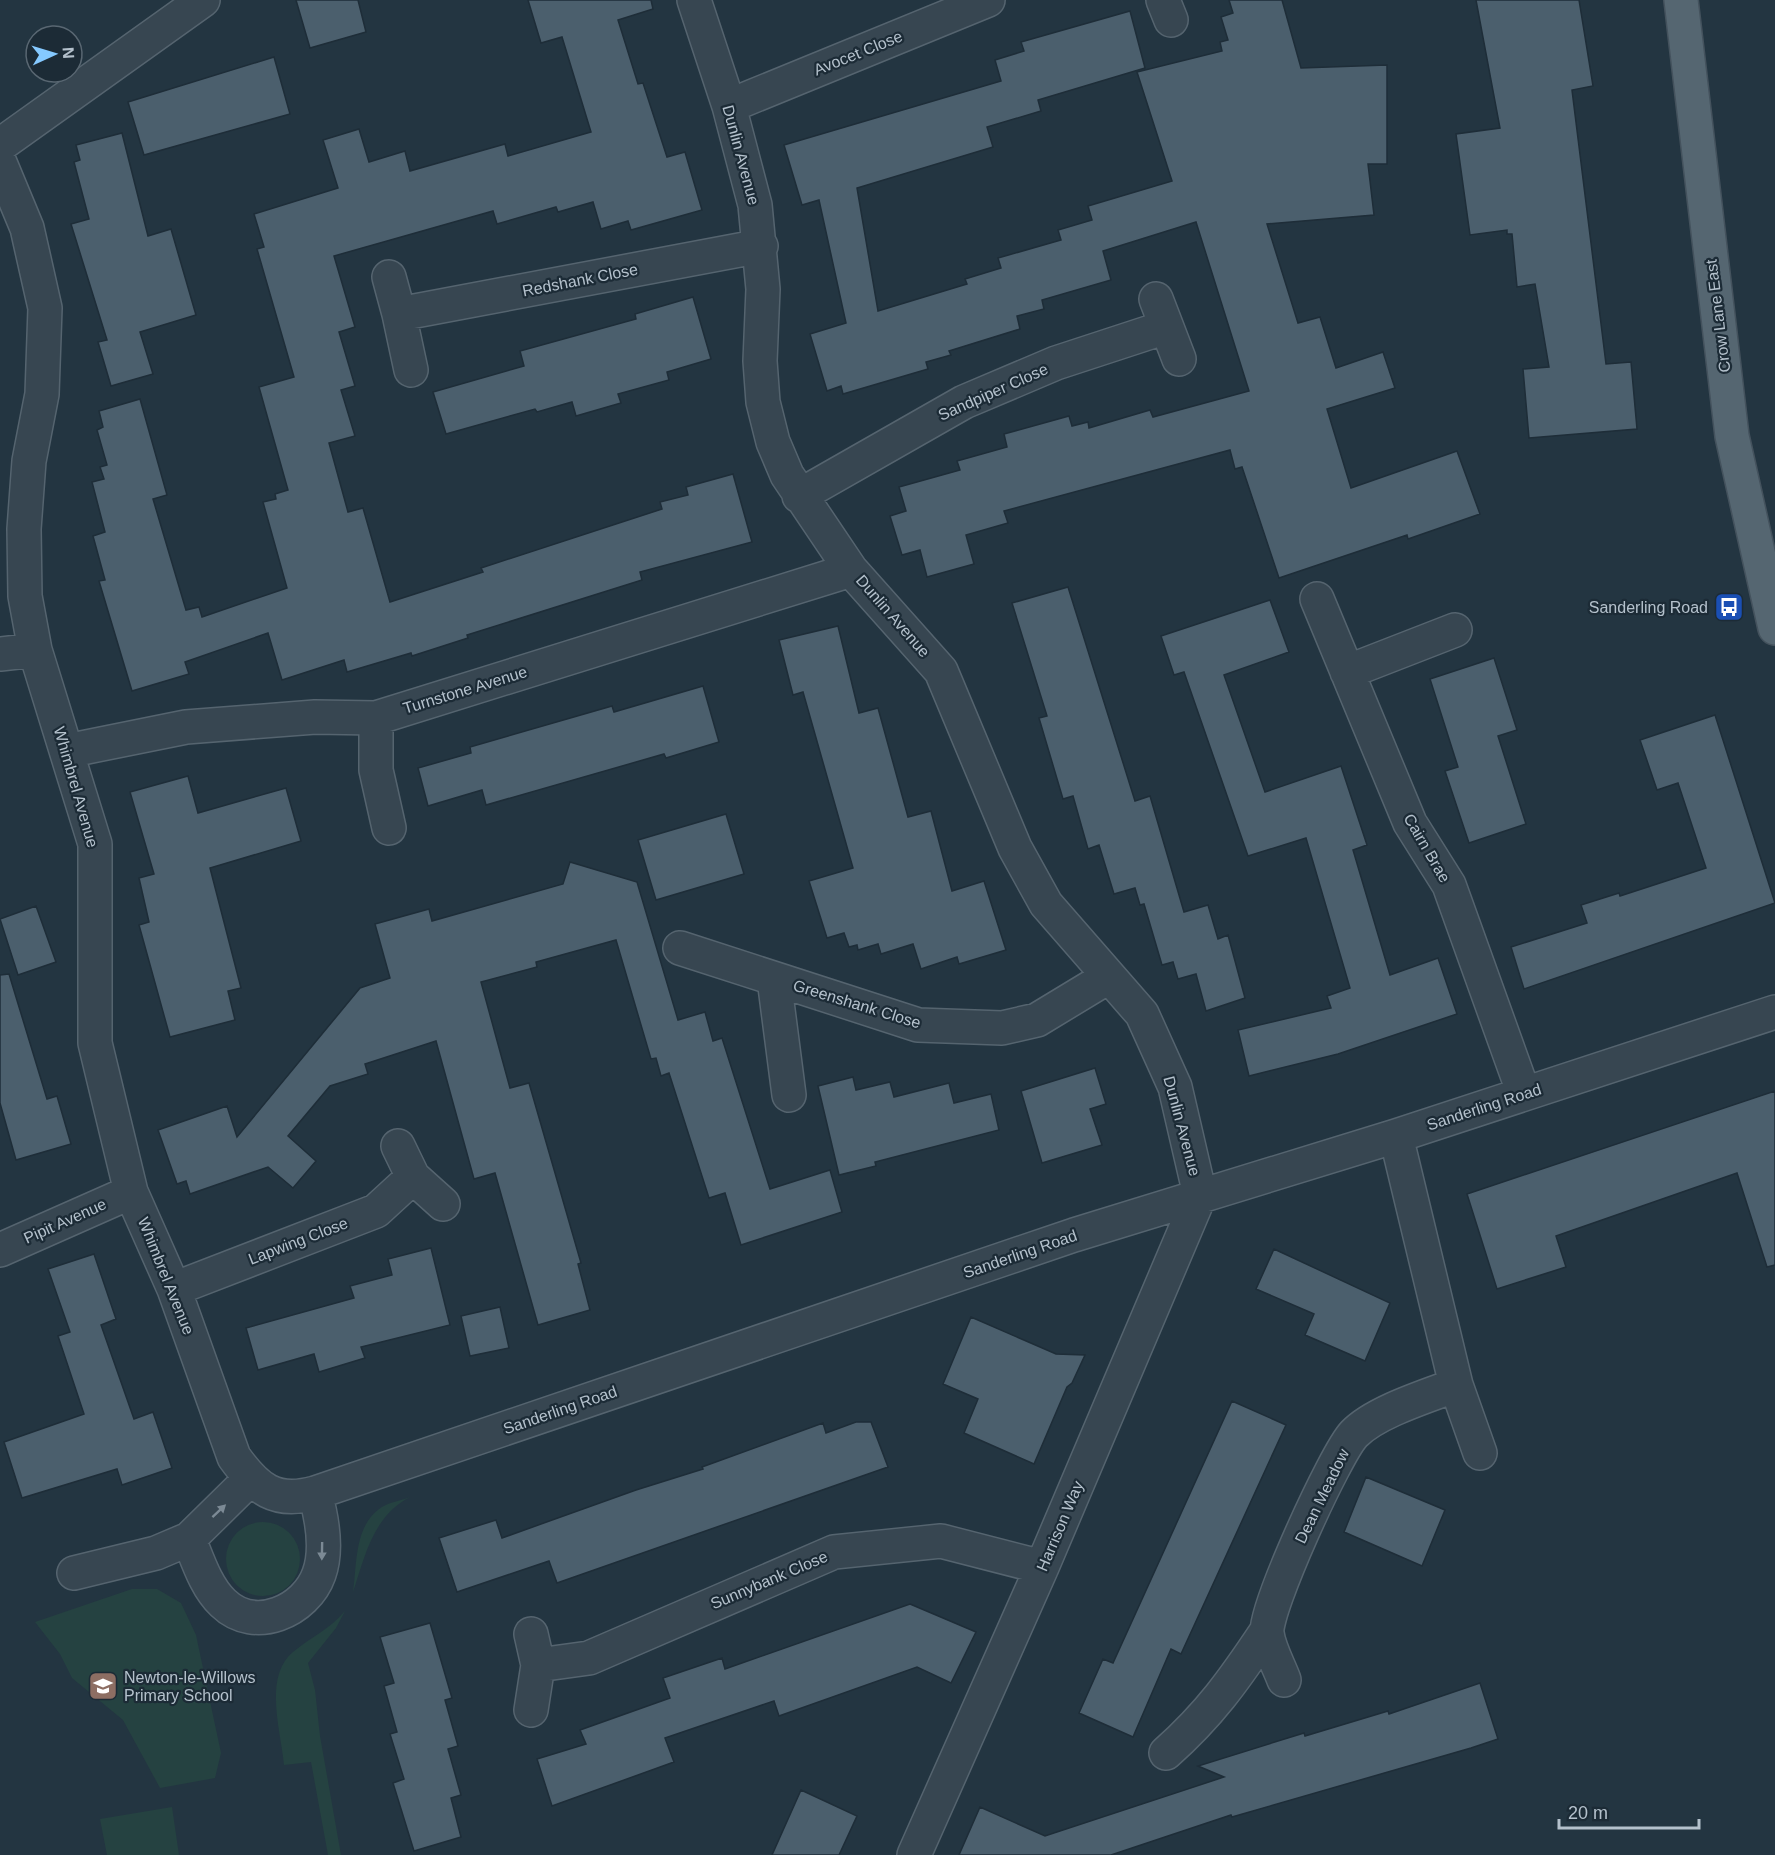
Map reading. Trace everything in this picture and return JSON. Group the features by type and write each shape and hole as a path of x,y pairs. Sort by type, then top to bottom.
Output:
{"main road":[{"name":"Crow Lane East","path":"1681,0 1732,436 1775,628"}],"street":[{"path":"0,146 203,0"},
{"name":"Dunlin Avenue","path":"694,0 729,106 755,205 761,246 763,289 760,361 763,402 773,442 799,496 851,570 941,671 1016,848 1046,904 1142,1014 1175,1087 1200,1195"},
{"name":"Avocet Close","path":"729,106 988,0"},
{"name":"Whimbrel Avenue","path":"0,163 27,228 45,308 42,394 29,461 24,529 26,596 36,650 95,843 95,1042 131,1192 174,1289 234,1457 260,1486"},
{"name":"Redshank Close","path":"399,314 761,246"},
{"path":"390,277 411,370"},
{"name":"Sandpiper Close","path":"799,496 964,402 1056,363 1161,313 1179,359"},
{"name":"Turnstone Avenue","path":"67,751 186,727 315,717 376,718 851,570"},
{"name":"Cairn Brae","path":"1317,599 1410,823 1449,885 1524,1094"},
{"path":"1347,672 1455,630"},
{"path":"0,654 36,650"},
{"path":"376,718 376,770 389,828"},
{"name":"Greenshank Close","path":"681,948 918,1025 1002,1028 1037,1020 1108,977"},
{"name":"Greenshank Close","path":"774,979 789,1095"},
{"name":"Sanderling Road","path":"260,1486 291,1497 315,1493 1200,1195 1396,1136 1775,1012"},
{"path":"1396,1136 1456,1385 1480,1453"},
{"path":"398,1146 413,1177 443,1204"},
{"name":"Lapwing Close","path":"174,1289 376,1211 413,1177"},
{"name":"Pipit Avenue","path":"0,1251 131,1192"},
{"name":"Harrison Way","path":"914,1855 1042,1567 1200,1195"},
{"name":"Dean Meadow","path":"1166,1753 1198,1724 1221,1698 1266,1632 1280,1583 1336,1462 1354,1434 1377,1419 1456,1385"},
{"path":"74,1573 156,1553 189,1539 260,1486"},
{"path":"189,1539 211,1589 224,1605 254,1617 281,1614 299,1604 315,1585 320,1573 323,1555 322,1518 315,1493"},
{"name":"Sunnybank Close","path":"531,1710 534,1650 589,1658 834,1552 941,1541 1042,1567"},
{"path":"1266,1632 1284,1680"}],"green space":[{"path":"410,1497 397,1505 379,1526 372,1538 353,1592 358,1547 365,1526 382,1507"},
{"path":"263,1522 284,1528 294,1538 300,1559 294,1580 284,1590 263,1596 242,1590 232,1580 226,1559 232,1538 242,1528"},
{"path":"132,1589 157,1589 181,1603 196,1635 221,1753 215,1778 160,1788 123,1720 72,1678 60,1654 35,1622"},
{"path":"345,1611 336,1628 308,1663 315,1690 320,1736 341,1855 328,1855 311,1762 284,1765 276,1690 284,1663 293,1652 327,1628"},
{"path":"172,1807 179,1855 107,1855 100,1819"}],"building":[{"path":"296,0 358,0 366,32 310,48"},
{"path":"528,0 651,0 653,9 618,20 638,84 643,83 667,157 685,152 702,210 631,230 628,221 601,229 593,202 558,212 556,207 497,224 493,211 334,256 355,327 339,332 355,386 341,390 355,436 329,443 348,512 363,508 390,602 483,572 481,568 662,509 660,502 688,495 686,487 733,474 752,542 640,572 642,580 467,635 468,638 412,656 411,653 347,672 344,660 282,680 268,633 185,662 189,674 132,691 99,581 105,580 93,536 105,532 92,482 104,479 100,467 107,465 97,430 103,427 99,411 140,399 167,495 153,499 186,610 199,607 202,617 287,588 263,502 276,499 275,494 288,490 259,387 294,377 257,249 264,247 254,214 338,188 323,140 359,129 369,162 405,151 410,171 505,144 508,156 591,132 562,37 541,43"},
{"path":"1229,0 1282,0 1301,68 1387,65 1387,164 1368,164 1374,215 1267,224 1298,323 1320,317 1336,368 1383,352 1395,388 1327,409 1351,488 1457,451 1480,514 1408,539 1407,535 1279,578 1242,467 1235,469 1230,450 1004,511 1008,523 966,535 974,564 927,577 920,550 902,555 890,516 906,511 899,487 960,470 957,461 1007,447 1004,434 1069,416 1072,426 1088,422 1089,428 1150,410 1153,417 1249,391 1196,222 1103,251 1111,280 1042,300 1044,309 1017,316 1020,329 949,351 951,355 926,362 928,369 843,394 841,386 827,391 810,334 846,323 819,200 802,205 784,145 1001,81 995,60 1024,51 1021,42 1130,11 1145,68 1038,100 1041,111 987,127 993,147 857,188 878,311 967,284 965,279 1001,268 998,258 1061,240 1058,230 1092,220 1088,206 1172,181 1137,72 1222,51 1220,42 1228,40 1221,17 1233,13"},
{"path":"1476,0 1579,0 1593,86 1572,90 1606,364 1631,362 1637,429 1529,438 1523,369 1549,367 1535,284 1517,287 1512,234 1507,234 1507,230 1470,235 1456,134 1500,128"},
{"path":"274,57 290,114 144,155 128,102"},
{"path":"122,133 148,236 171,229 196,315 140,332 153,374 111,386 98,342 107,340 71,224 89,219 74,162 80,160 76,145"},
{"path":"693,297 711,359 667,372 669,380 618,394 621,403 576,416 572,402 537,412 535,409 446,434 433,392 524,366 520,351 636,319 635,314"},
{"path":"1068,587 1135,801 1150,796 1184,912 1208,905 1218,939 1228,935 1245,998 1206,1011 1196,974 1178,979 1173,962 1162,965 1144,904 1140,905 1135,888 1114,894 1099,845 1088,849 1073,796 1063,799 1039,718 1047,716 1012,603"},
{"path":"1270,600 1289,652 1224,675 1265,792 1341,766 1367,845 1353,850 1390,975 1438,958 1457,1014 1338,1054 1249,1076 1238,1030 1331,1008 1327,996 1350,988 1306,838 1248,856 1184,672 1174,675 1161,636"},
{"path":"838,626 859,713 878,708 908,817 931,811 952,891 984,881 1006,950 959,964 957,957 921,969 913,944 881,954 878,944 858,950 857,945 849,947 844,933 827,938 809,881 853,868 803,692 793,695 779,640"},
{"path":"1494,658 1517,730 1498,736 1526,824 1469,843 1445,771 1458,767 1430,679"},
{"path":"703,686 719,742 666,758 664,754 486,805 482,790 428,806 418,768 471,753 470,747 612,706 614,712"},
{"path":"1715,715 1775,903 1524,989 1511,947 1587,923 1581,905 1619,893 1620,896 1706,868 1678,783 1657,790 1640,740"},
{"path":"188,776 198,813 286,788 301,841 210,868 241,988 228,991 235,1020 170,1037 139,925 149,922 139,878 154,874 130,792"},
{"path":"726,814 744,874 656,900 638,840"},
{"path":"570,862 637,882 678,1020 705,1012 713,1041 722,1038 770,1189 830,1170 842,1212 741,1245 725,1193 709,1198 669,1073 661,1076 656,1058 651,1059 616,940 536,962 537,967 481,982 510,1088 529,1083 581,1263 578,1264 590,1310 538,1325 495,1173 474,1179 436,1041 365,1064 368,1074 330,1086 288,1136 316,1161 293,1188 268,1167 190,1194 186,1181 177,1184 158,1130 227,1106 237,1137 360,988 390,978 375,924 429,909 432,921 563,884"},
{"path":"36,906 56,962 18,975 0,919"},
{"path":"9,974 47,1099 57,1096 71,1144 16,1160 0,1103 0,975"},
{"path":"1095,1068 1106,1104 1090,1109 1102,1145 1042,1163 1021,1091"},
{"path":"853,1077 856,1090 890,1082 894,1097 949,1083 954,1103 991,1094 999,1130 875,1162 876,1166 839,1175 818,1086"},
{"path":"1775,1091 1775,1265 1767,1267 1737,1173 1556,1236 1566,1267 1497,1289 1467,1194"},
{"path":"431,1248 450,1325 361,1347 365,1358 319,1372 314,1354 258,1370 246,1328 354,1298 350,1286 392,1275 388,1259"},
{"path":"1274,1249 1390,1303 1365,1361 1305,1335 1314,1314 1256,1289"},
{"path":"94,1254 116,1319 101,1325 134,1419 153,1412 172,1468 122,1485 117,1469 22,1498 4,1442 84,1414 58,1336 70,1332 48,1269"},
{"path":"500,1307 509,1348 470,1356 461,1316"},
{"path":"971,1317 1056,1354 1085,1355 1072,1383 1067,1387 1034,1464 964,1433 978,1399 943,1384"},
{"path":"1232,1401 1286,1425 1181,1654 1171,1649 1133,1737 1079,1713 1103,1659 1113,1663"},
{"path":"856,1422 871,1422 888,1467 557,1583 549,1561 457,1592 439,1538 496,1520 502,1538 636,1490 703,1469 702,1467 823,1423 826,1433"},
{"path":"1366,1477 1445,1510 1422,1566 1344,1532"},
{"path":"910,1604 976,1632 951,1683 917,1667 779,1716 774,1701 665,1738 674,1762 552,1806 537,1759 586,1744 580,1730 670,1698 663,1678 722,1658 725,1669"},
{"path":"430,1623 452,1698 445,1700 458,1746 448,1749 461,1795 451,1798 461,1837 414,1851 393,1783 404,1779 390,1734 397,1732 384,1686 394,1683 380,1637"},
{"path":"1480,1683 1498,1739 1471,1748 1232,1817 1231,1815 1111,1855 959,1855 980,1807 1045,1836 1224,1777 1198,1766 1304,1733 1305,1736 1388,1711 1389,1714"},
{"path":"801,1790 857,1816 839,1855 772,1855"}],"place":[{"name":"Sanderling Road","path":"1729,607"},
{"name":"Newton-le-Willows Primary School","path":"103,1686"}]}
